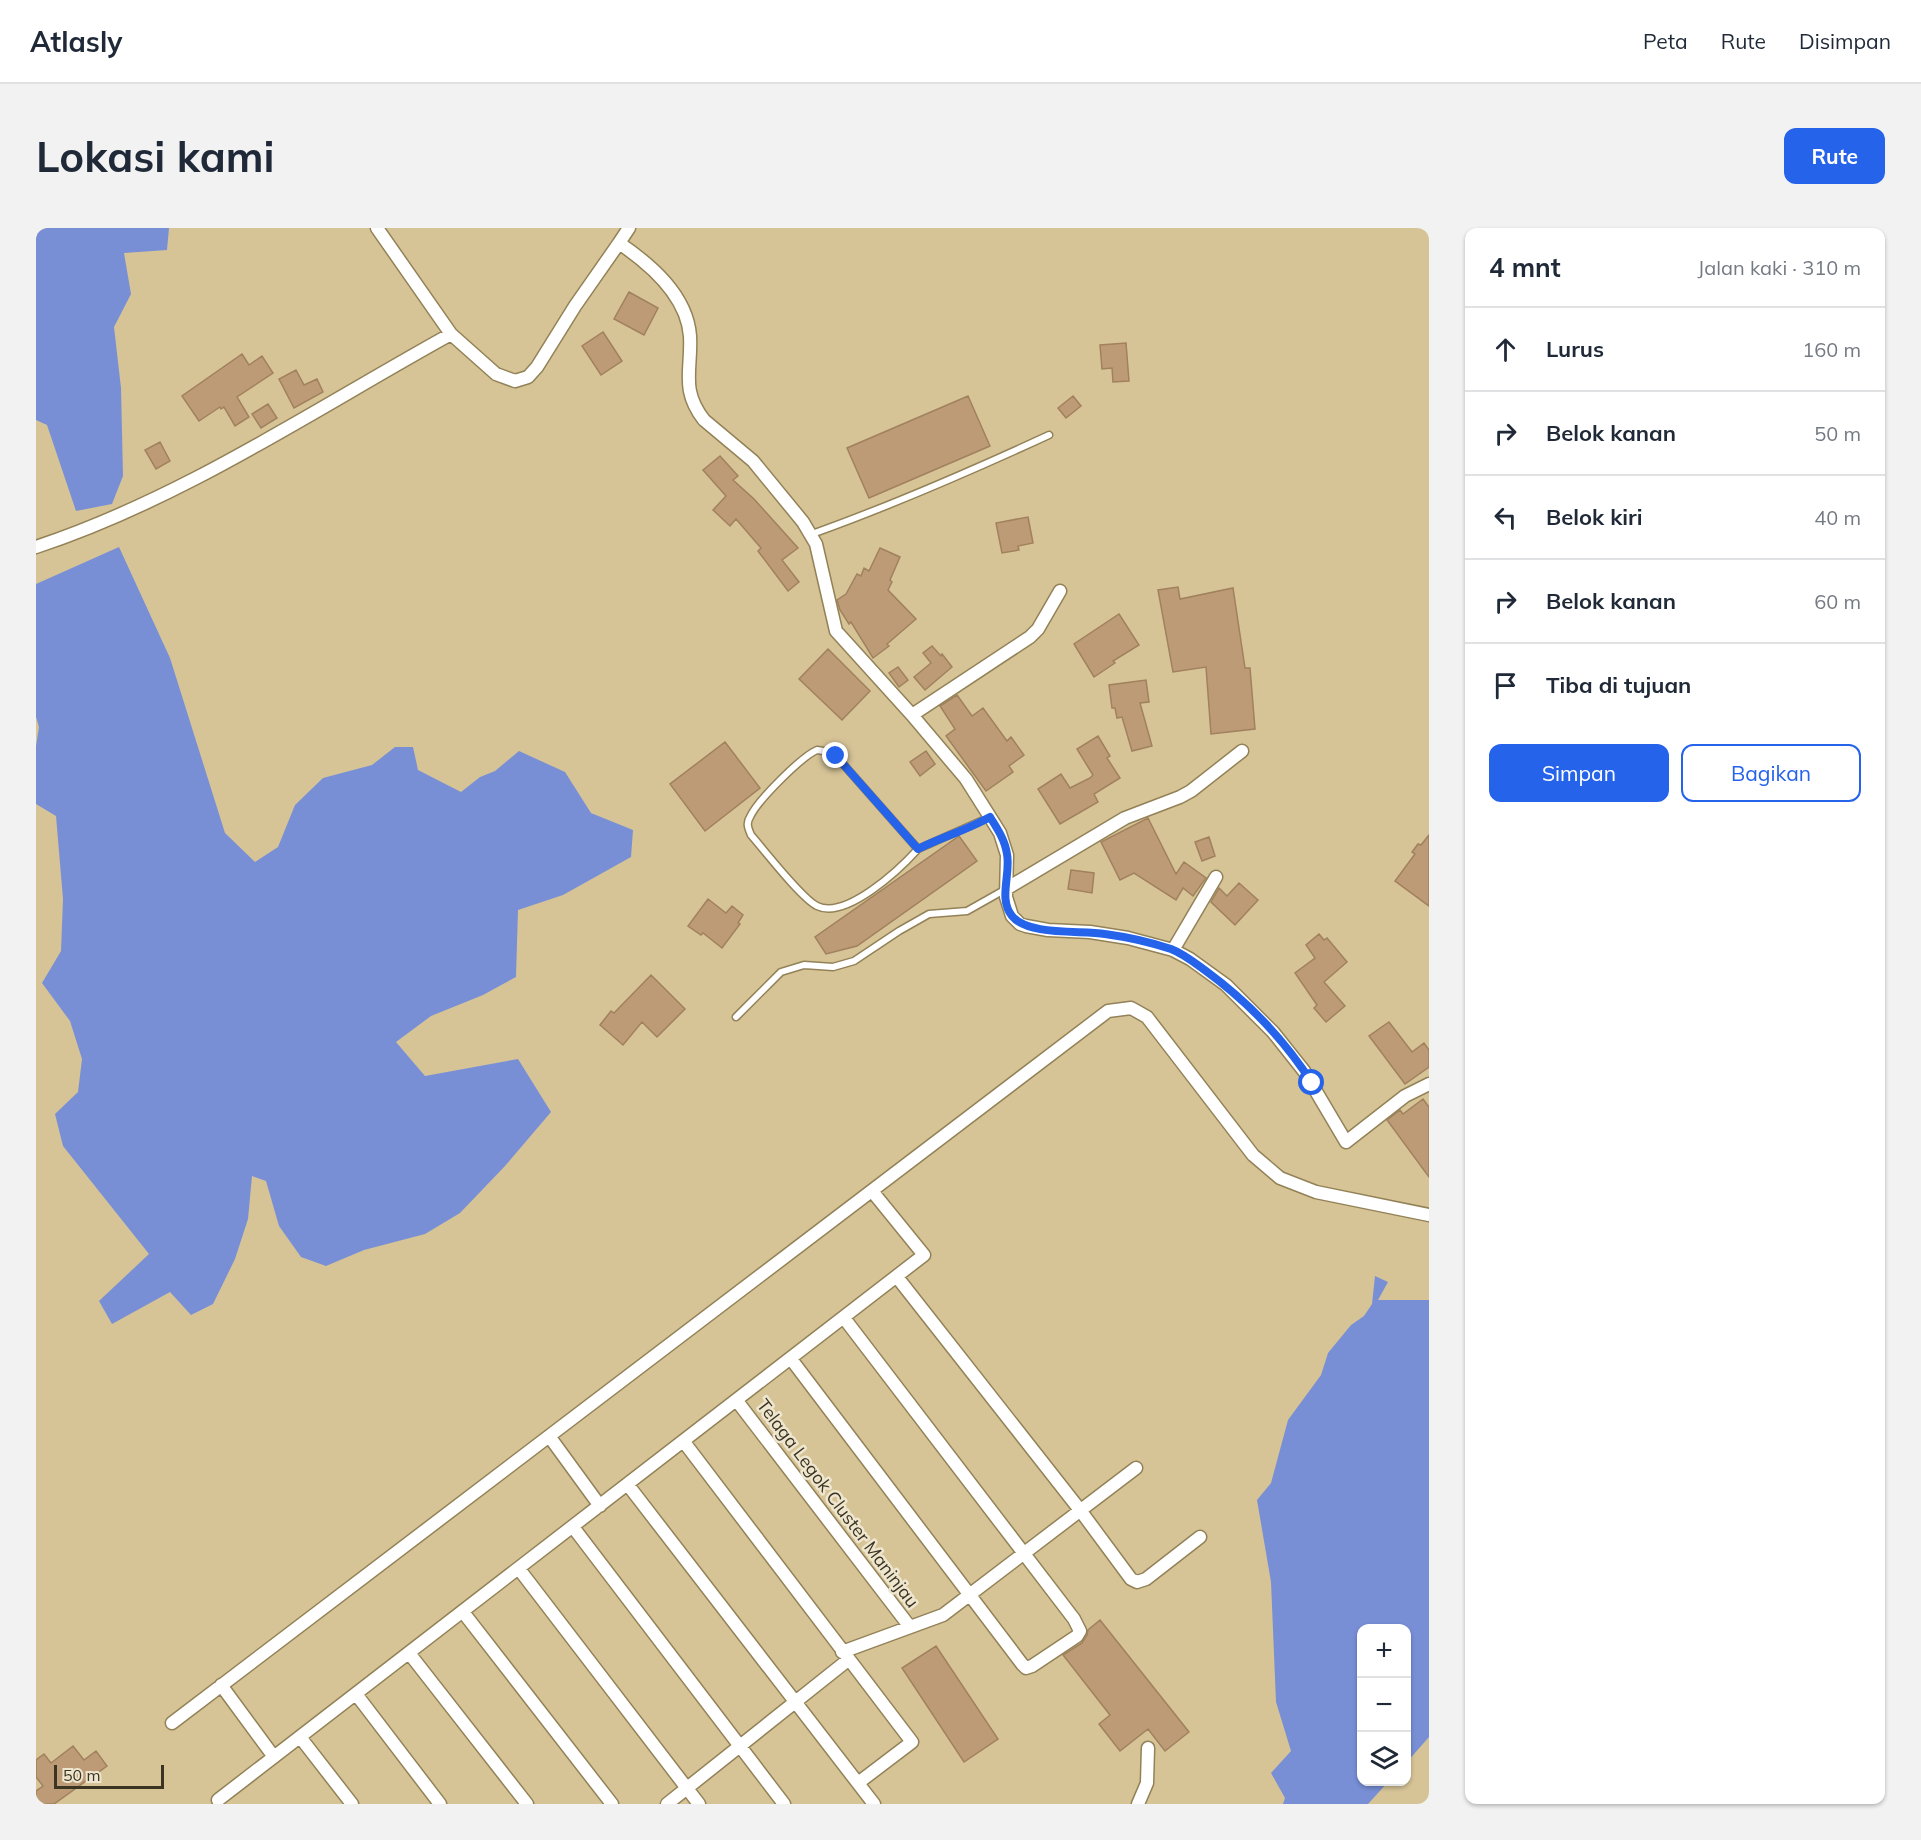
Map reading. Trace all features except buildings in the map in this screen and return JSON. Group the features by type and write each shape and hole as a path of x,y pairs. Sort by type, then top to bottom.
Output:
{"street":[{"path":"377,228 394,249 451,334 496,374 515,381 528,377 537,367 575,306 629,228"},
{"path":"619,243 640,257 659,275 688,318 690,338 688,384 698,412 753,461 788,501 812,534 820,556 836,631 966,779 1000,833 1007,855 1006,889 1009,910 1020,924 1048,930 1107,934 1173,950 1226,985 1266,1024 1300,1065 1346,1142 1405,1096 1429,1084"},
{"path":"36,547 112,519 230,460 451,334"},
{"path":"912,715 1030,638 1060,591"},
{"path":"1006,889 1125,818 1191,791 1242,751"},
{"path":"1173,950 1216,877"},
{"path":"172,1723 1108,1011 1131,1008 1147,1017 1253,1155 1280,1178 1316,1192 1429,1215"},
{"path":"218,1800 924,1255 872,1191"},
{"path":"897,1277 1131,1578 1137,1582 1146,1579 1200,1537"},
{"path":"791,1359 1026,1668 1077,1636 1080,1631 1074,1619 844,1318"},
{"name":"Telaga Legok Cluster Maninjau","path":"737,1401 910,1627"},
{"path":"549,1436 600,1506"},
{"path":"684,1442 912,1742 858,1783"},
{"path":"667,1804 795,1701 845,1656 910,1627 943,1616 1136,1468"},
{"path":"627,1485 874,1804"},
{"path":"573,1527 784,1804"},
{"path":"519,1569 699,1804"},
{"path":"463,1612 612,1804"},
{"path":"409,1653 527,1804"},
{"path":"221,1685 274,1757"},
{"path":"356,1694 440,1804"},
{"path":"300,1737 352,1804"},
{"path":"1137,1804 1147,1784 1148,1748"}],"lane":[{"path":"812,534 874,512 954,479 1049,435"},
{"path":"918,849 836,756 824,750 810,753 789,772 755,808 747,826 751,835 807,898 831,910 856,900 886,879 918,849 990,817"},
{"path":"736,1017 781,972 788,968 804,965 834,967 854,962 899,931 929,914 967,911 1006,889"}],"water":[{"path":"38,228 169,228 167,250 124,253 131,294 114,327 121,388 123,476 112,504 76,511 47,425 36,420 36,236"},
{"path":"119,547 170,658 225,833 255,862 278,847 295,805 323,778 372,765 395,747 413,747 418,770 461,792 480,777 495,771 519,751 565,772 591,813 633,830 631,857 563,895 518,910 516,977 483,995 431,1016 396,1042 425,1076 518,1059 551,1112 505,1166 460,1213 425,1234 364,1250 326,1266 301,1257 279,1226 266,1181 252,1176 248,1219 235,1259 213,1304 191,1315 170,1292 112,1324 99,1301 149,1254 63,1146 55,1114 78,1092 82,1059 70,1021 42,983 61,951 63,899 56,816 36,804 36,746 39,727 36,717 36,584"},
{"path":"1375,1276 1388,1282 1378,1300 1429,1300 1429,1737 1411,1757 1411,1624 1357,1624 1357,1786 1384,1786 1368,1804 1283,1804 1285,1798 1271,1773 1291,1751 1276,1702 1271,1582 1257,1500 1271,1483 1288,1420 1321,1375 1328,1353 1351,1325 1364,1316 1372,1304"}],"route":[{"path":"836,756 918,849 990,817 1000,833 1007,855 1006,904 1012,916 1020,924 1048,930 1090,932 1128,938 1173,950 1190,959 1226,985 1259,1016 1295,1058 1312,1083"}]}
